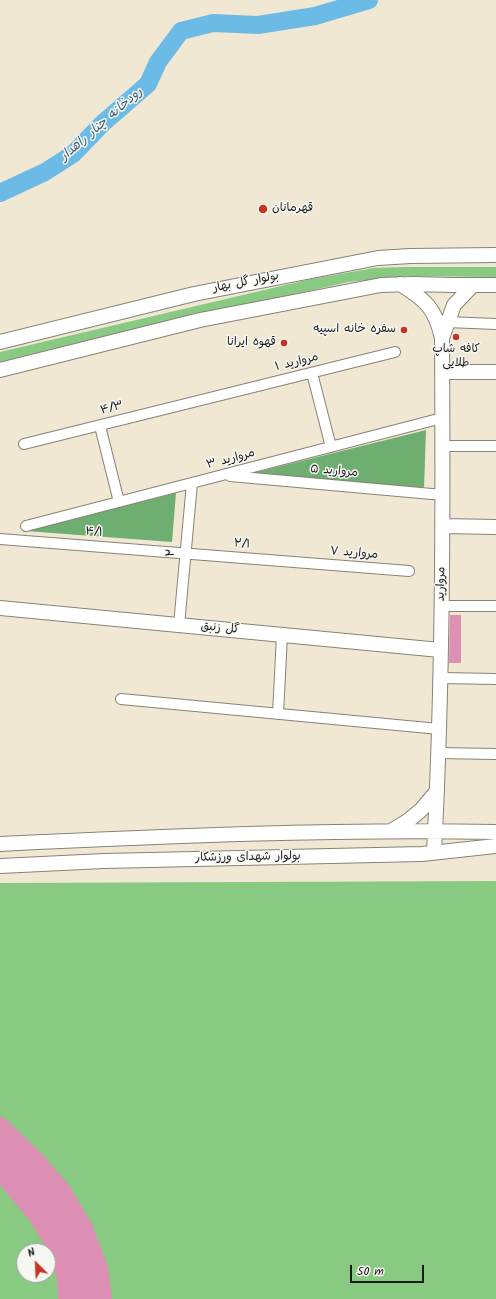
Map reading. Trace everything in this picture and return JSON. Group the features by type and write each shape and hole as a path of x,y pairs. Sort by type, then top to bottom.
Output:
{"main road":[{"name":"بولوار گل بهار","path":"0,342 194,294 378,258 496,255"},
{"name":"مروارید","path":"400,284 417,294 430,307 438,321 442,338 443,526 439,729 434,852"},
{"path":"0,370 200,320 381,285 496,285"},
{"name":"مروارید","path":"442,338 454,305 473,285"},
{"path":"442,372 496,372"},
{"path":"443,526 496,526"},
{"name":"گل زنبق","path":"0,608 440,650"},
{"path":"390,831 421,810 437,790"},
{"name":"بولوار شهدای ورزشکار","path":"0,844 323,832 496,832"},
{"name":"بولوار شهدای ورزشکار","path":"0,866 110,861 434,852 496,846"}],"street":[{"path":"447,322 496,324"},
{"name":"مروارید ۱","path":"206,399 395,352"},
{"path":"312,373 331,447"},
{"name":"۴/۳","path":"24,444 206,399"},
{"name":"مروارید ۳","path":"26,526 442,418"},
{"path":"100,426 119,502"},
{"path":"442,446 496,446"},
{"name":"مروارید ۵","path":"222,476 443,495"},
{"name":"۲","path":"178,625 192,483"},
{"name":"۴/۱","path":"0,539 186,554"},
{"name":"۲/۱","path":"186,554 297,562"},
{"name":"مروارید ۷","path":"297,562 409,571"},
{"path":"441,606 496,606"},
{"path":"278,714 282,635"},
{"path":"440,678 496,679"},
{"path":"121,699 439,729"},
{"path":"438,753 496,754"}],"green space":[{"path":"496,267 496,277 406,276 349,282 182,319 0,365 0,352 311,279 374,268"},
{"path":"426,430 424,488 253,473"},
{"path":"176,493 172,542 26,531"},
{"path":"496,881 496,1299 0,1299 0,883"}],"building":[{"path":"450,615 461,615 461,663 449,663"},
{"path":"0,1116 7,1120 43,1155 69,1185 92,1224 108,1267 112,1299 58,1299 56,1243 43,1243 30,1221 0,1185"}],"waterway":[{"name":"رودخانه چنار راهدار","path":"0,193 45,172 73,154 103,123 148,84 158,62 181,31 213,23 258,25 315,16 369,0"}],"place":[{"name":"قهرمانان","path":"263,209"},
{"name":"سفره خانه اسپیه","path":"404,330"},
{"name":"کافه شاپ طلایی","path":"456,337"},
{"name":"قهوه ایرانا","path":"284,343"}]}
